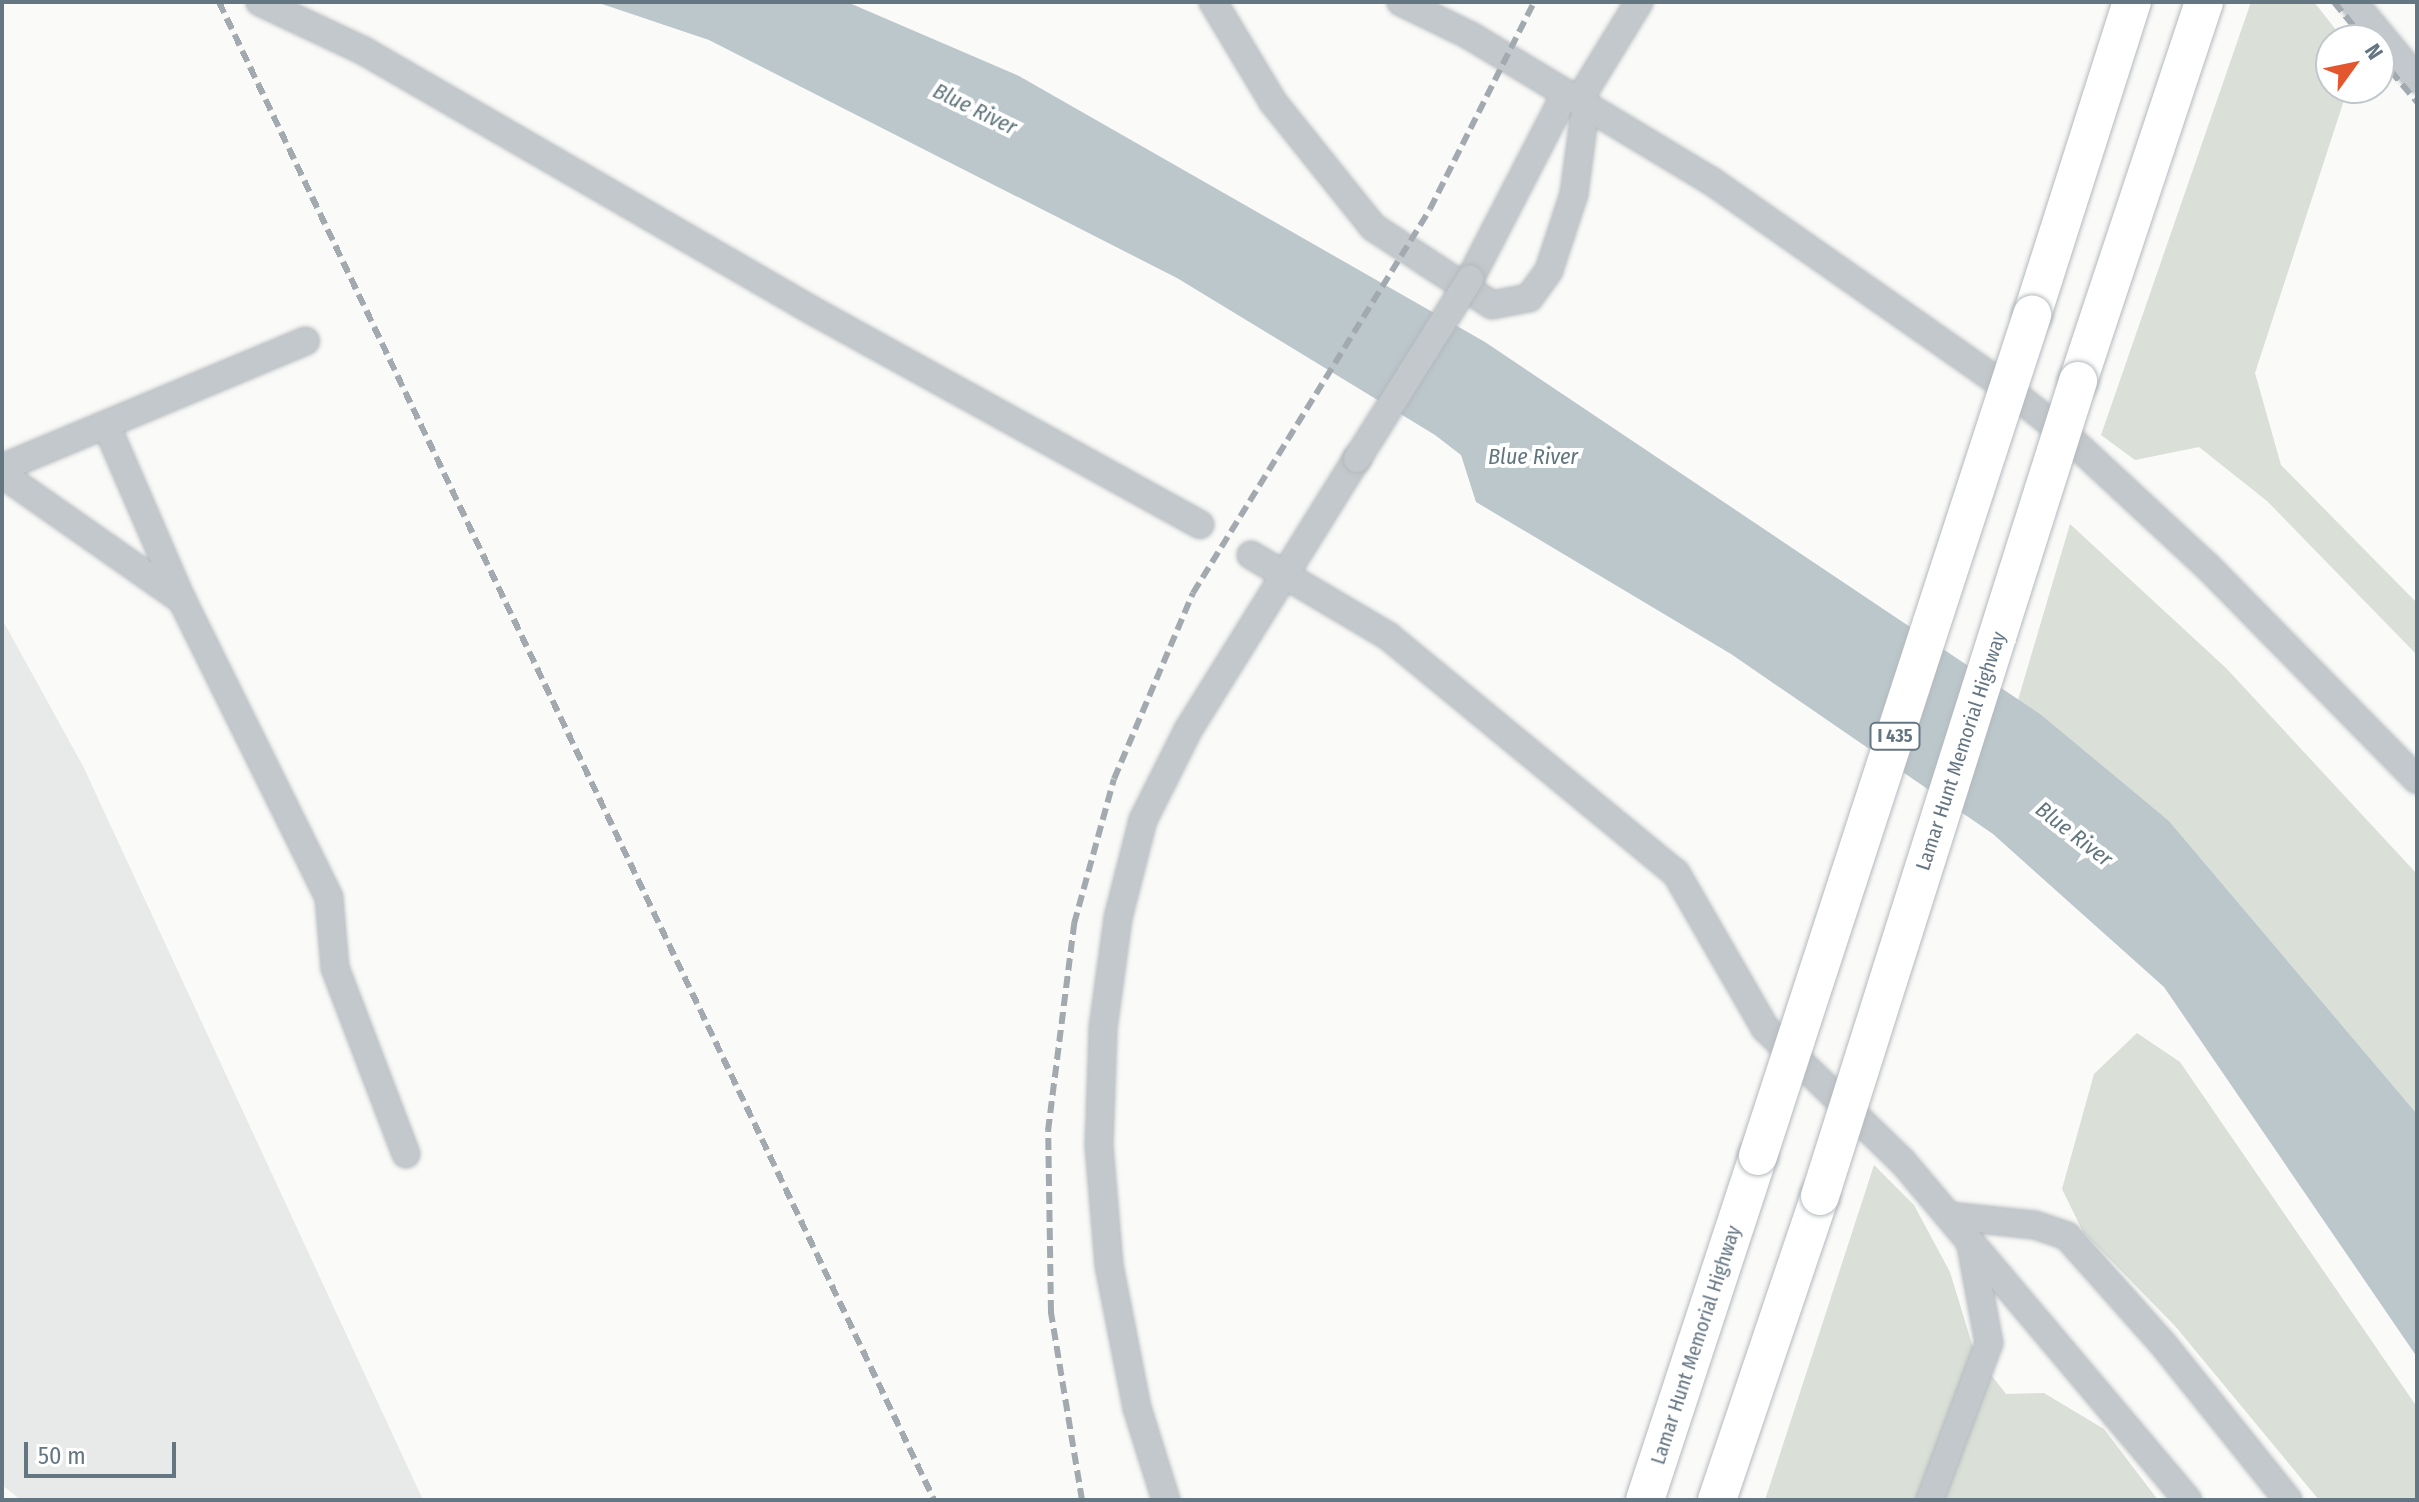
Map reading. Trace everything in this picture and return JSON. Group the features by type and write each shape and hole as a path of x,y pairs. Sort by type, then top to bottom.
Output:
{"highway":[{"name":"Lamar Hunt Memorial Highway","path":"1645,1500 2132,2"},
{"name":"Lamar Hunt Memorial Highway","path":"1717,1500 1820,1196 2078,381 2204,2"}],"street":[{"path":"260,2 364,51 813,311 1200,525"},
{"path":"1213,2 1273,102 1373,227 1492,305 1529,298 1549,270 1574,194 1577,99"},
{"path":"1401,2 1577,99 1870,288 2067,436 2231,589 2417,780"},
{"path":"1166,1500 1137,1408 1109,1265 1099,1145 1103,1028 1118,918 1143,820 1188,730 1283,573 1470,279 1577,99 1639,2"},
{"path":"2353,2 2417,79"},
{"path":"2,471 305,341"},
{"path":"107,427 182,600 329,898 335,968 406,1154"},
{"path":"2,471 182,600"},
{"path":"1251,555 1388,636 1676,873 1765,1028 1903,1162 2188,1500"},
{"path":"1949,1216 2035,1225 2067,1236 2163,1344 2288,1500"},
{"path":"1930,1500 1989,1343 1970,1242"}],"shaded area":[{"path":"2251,2 2314,2 2331,24 2315,24 2315,104 2343,104 2255,373 2281,465 2417,603 2417,655 2267,501 2199,447 2135,460 2101,435"},
{"path":"2070,524 2226,668 2417,874 2417,1114 2169,821 2018,700"},
{"path":"2,619 83,766 423,1500 21,1500 2,1485"},
{"path":"2137,1033 2180,1062 2417,1407 2417,1500 2319,1500 2175,1326 2083,1232 2062,1189 2094,1074"},
{"path":"1874,1165 1914,1205 1950,1272 1975,1354 2006,1394 2044,1393 2104,1429 2158,1500 1765,1500"}],"water":[{"name":"Blue River","path":"596,2 847,2 1019,76 1485,342 2040,714 2169,821 2417,1114 2417,1357 2164,987 1993,834 1731,654 1476,502 1461,455 1435,435 1177,278 709,40"}],"railway":[{"path":"219,2 934,1500"},
{"path":"1082,1500 1051,1312 1048,1131 1074,924 1114,779 1193,593 1430,209 1534,2"},
{"path":"2334,2 2352,24"},
{"path":"2395,76 2417,102"}]}
